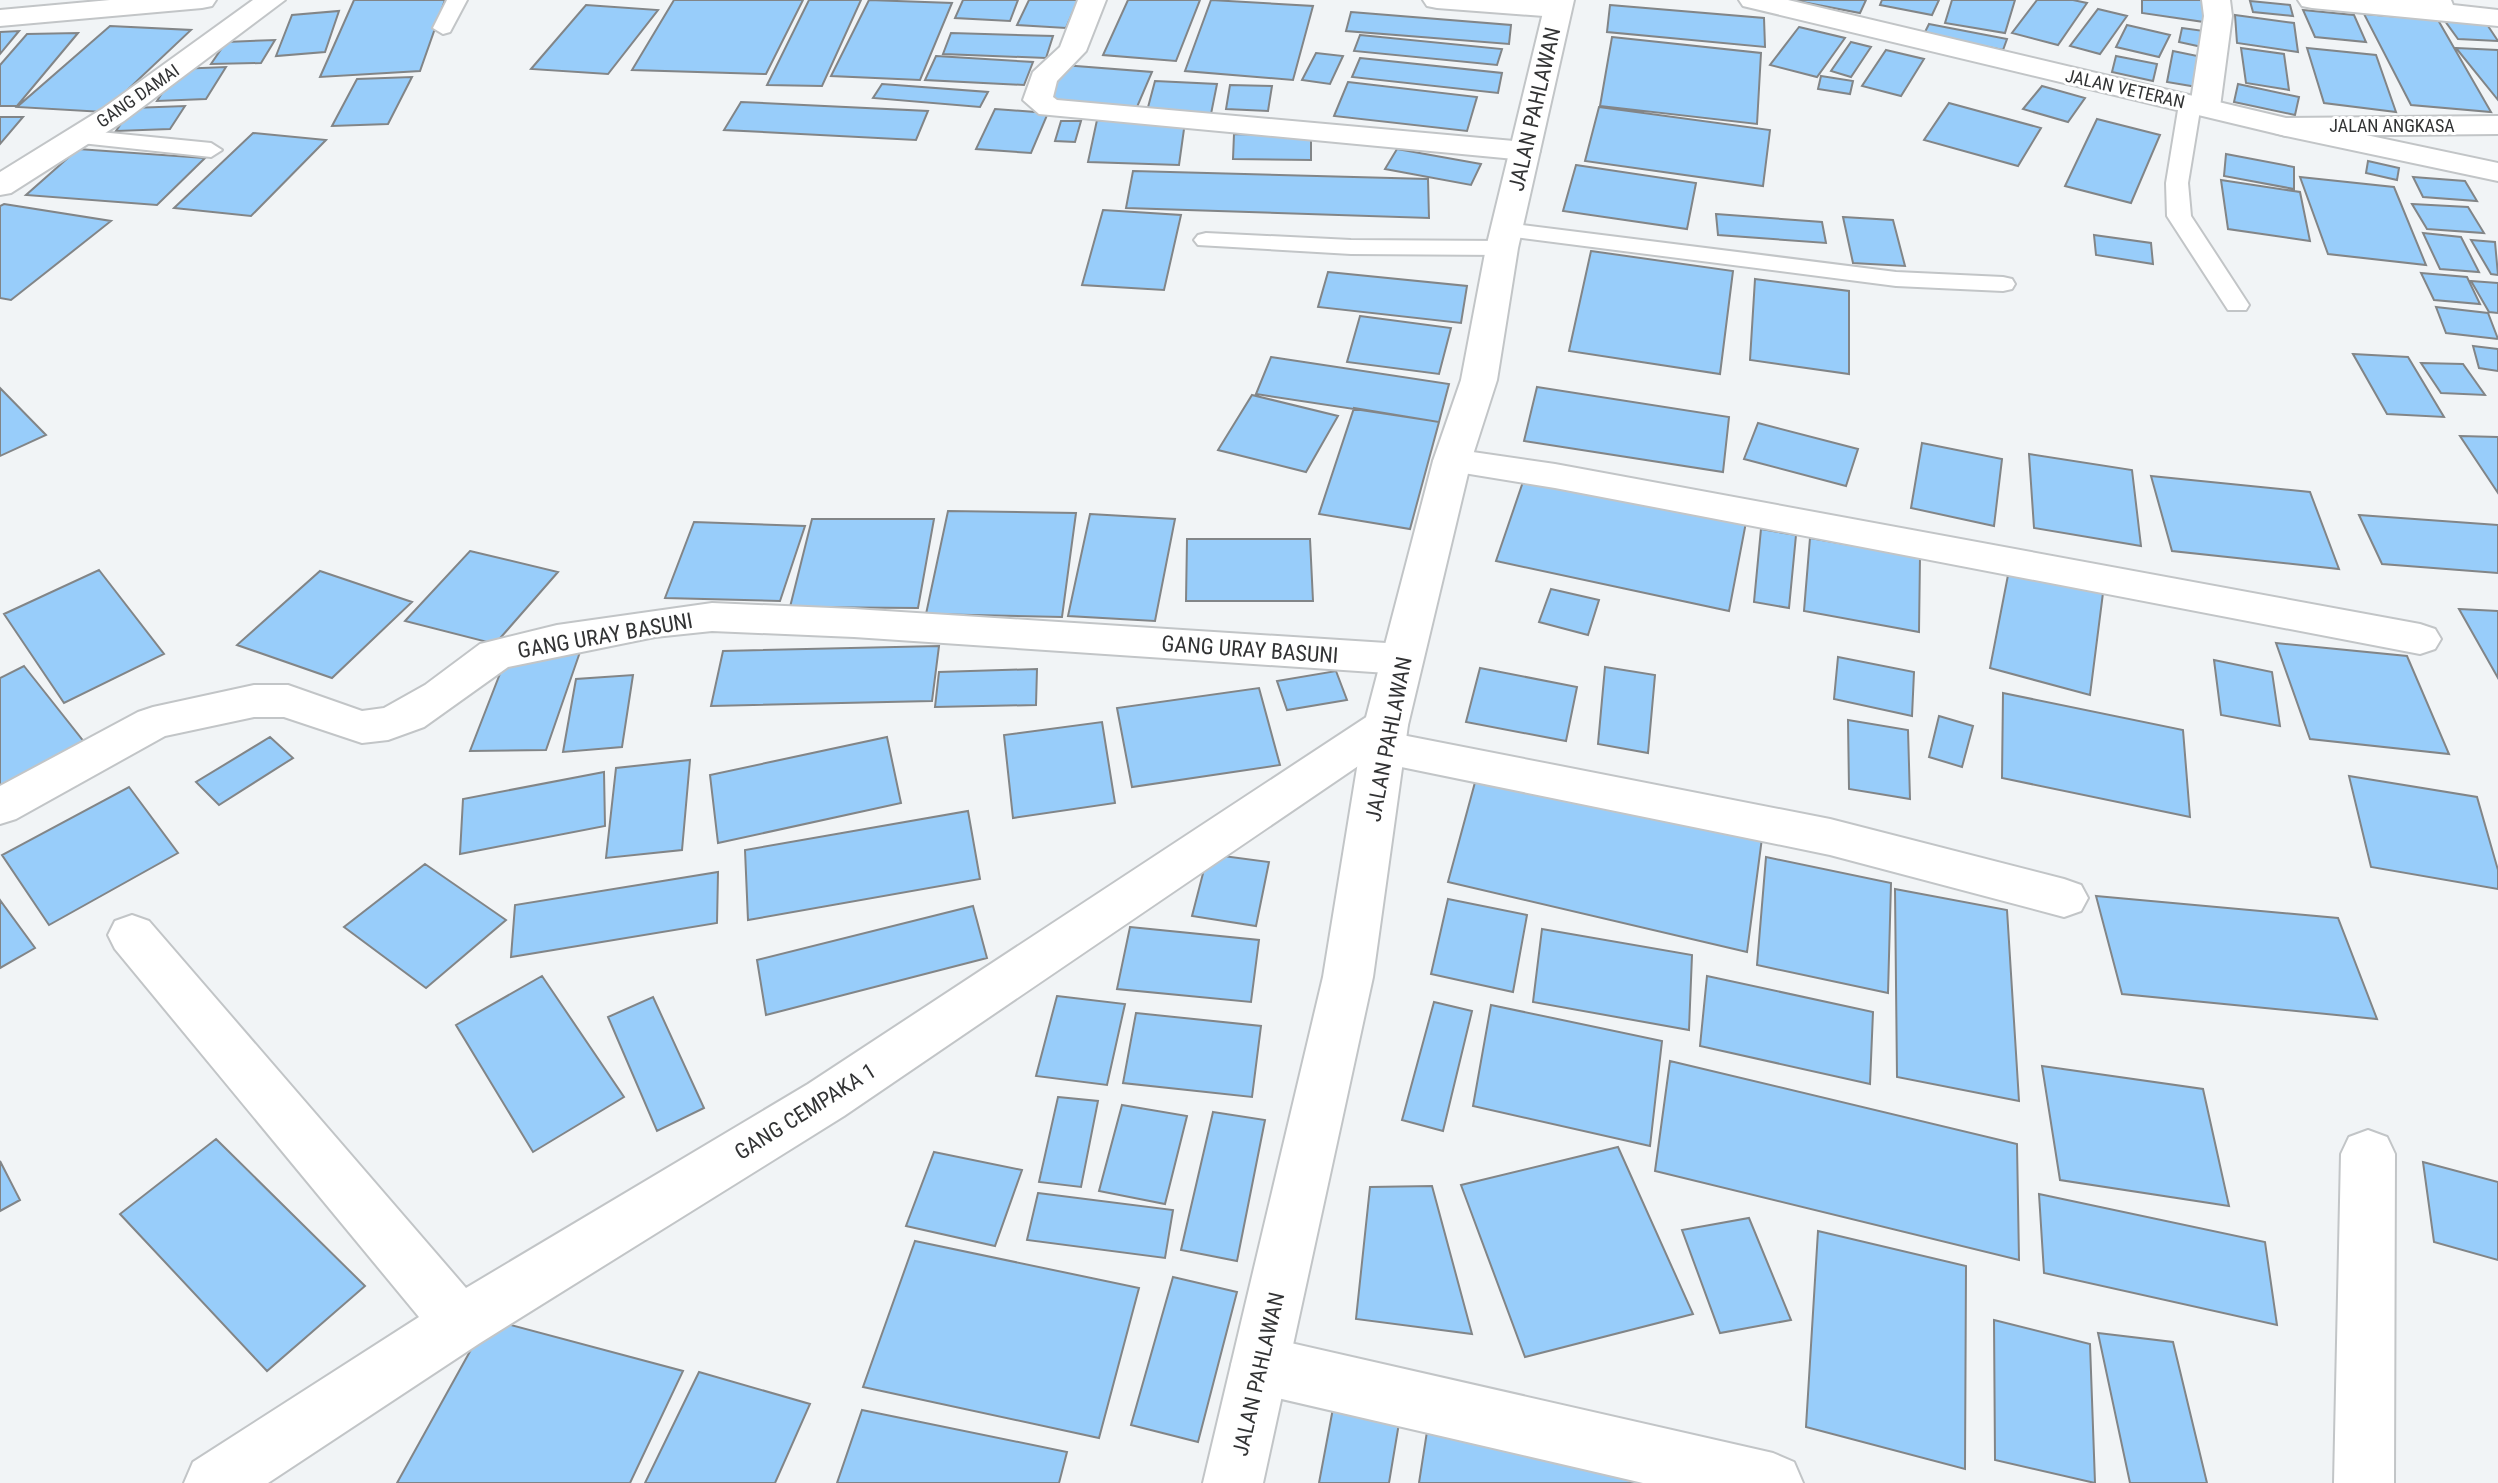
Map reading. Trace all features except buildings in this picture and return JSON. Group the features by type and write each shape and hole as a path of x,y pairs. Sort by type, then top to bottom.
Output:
{"street":[{"path":"0,18 202,0"},
{"name":"GANG DAMAI","path":"0,186 80,137 271,0"},
{"path":"1092,0 1072,51 1043,78 1038,100 1049,108 1525,151"},
{"path":"1437,0 1559,5"},
{"name":"JALAN VETERAN","path":"1753,0 2286,127 2498,172"},
{"path":"2198,106 2218,16 2216,0"},
{"path":"2312,0 2441,6 2498,18"},
{"name":"JALAN PAHLAWAN","path":"1233,1483 1348,977 1384,736 1452,461 1479,380 1504,239 1559,5"},
{"name":"JALAN ANGKASA","path":"2286,127 2498,125"},
{"path":"1452,461 1555,476 2420,639"},
{"name":"GANG URAY BASUNI","path":"0,807 153,723 254,701 288,701 362,727 388,724 409,716 495,655 569,637 655,623 712,617 838,622 1402,659"},
{"path":"1384,736 1830,837 2064,898"},
{"name":"GANG CEMPAKA 1","path":"214,1483 460,1323 826,1100 1384,736"},
{"path":"132,935 460,1323"},
{"path":"2364,1483 2368,1154"},
{"path":"1260,1365 1773,1483"}],"lane":[{"path":"443,28 457,0"},
{"path":"2198,106 2177,183 2179,216 2237,305"},
{"path":"80,137 211,150"},
{"path":"1206,240 1351,247 1504,239 1896,279 2003,284"}]}
